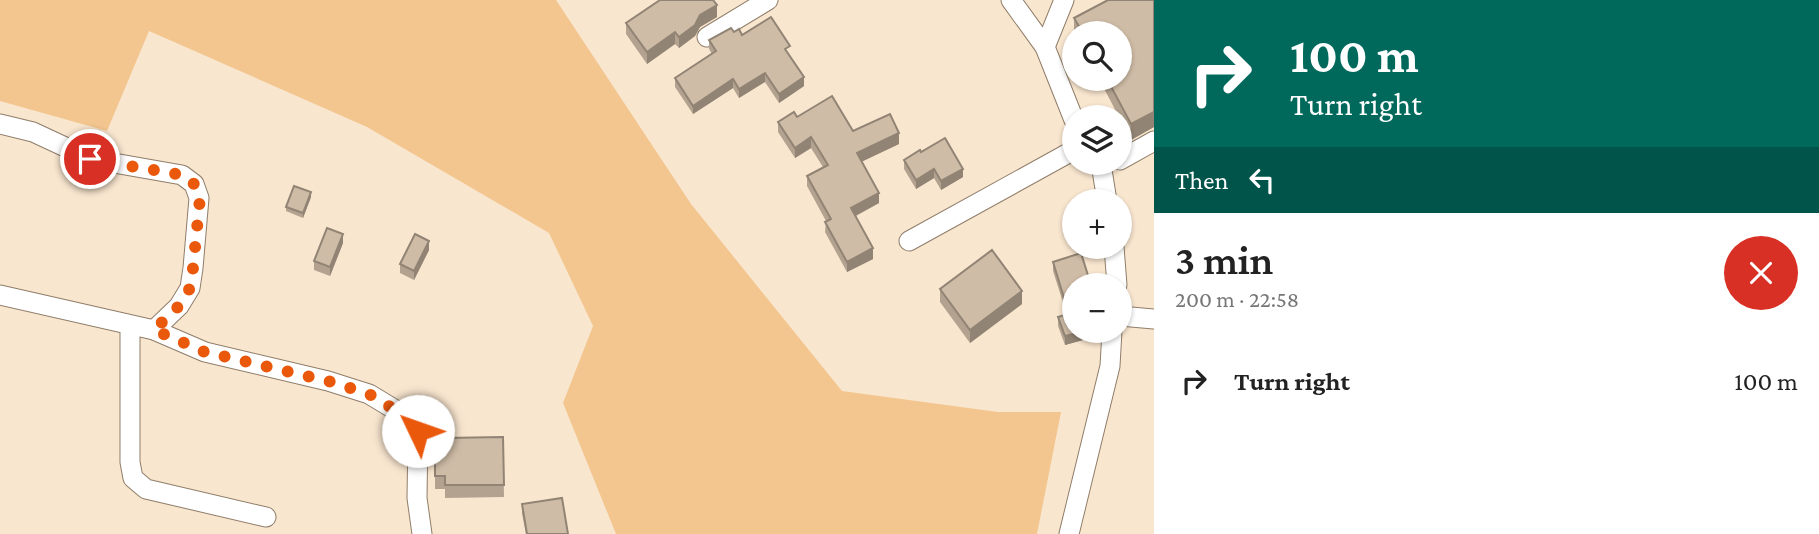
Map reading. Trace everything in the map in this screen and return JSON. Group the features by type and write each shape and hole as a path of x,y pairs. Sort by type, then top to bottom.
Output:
{"street":[{"path":"707,37 768,0"},
{"path":"1011,0 1045,47 1068,105"},
{"path":"1045,47 1064,0"},
{"path":"0,124 33,132 90,159 182,175 194,184 200,198 190,288 179,306 154,330"},
{"path":"1132,153 1154,141"},
{"path":"909,241 1062,157"},
{"path":"0,295 154,330 205,352 328,381 369,394 412,420 418,431 416,498 422,534"},
{"path":"1132,318 1154,319"},
{"path":"130,326 130,462 134,478 146,489 266,517"},
{"path":"1069,534 1110,366 1111,343"}],"shaded area":[{"path":"0,0 556,0 691,204 842,391 998,412 1061,412 1037,534 616,534 563,403 593,326 549,233 367,127 149,31 107,131 0,101"}],"building":[{"path":"660,0 713,0 717,5 700,15 695,25 679,37 675,32 647,52 626,23"},
{"path":"1108,0 1154,0 1154,112 1132,123 1132,105 1121,105 1113,91 1132,91 1132,21 1076,21 1074,18"},
{"path":"771,17 790,46 785,49 804,77 779,94 765,73 739,89 733,79 693,106 675,78 716,51 709,40 731,28 734,32 739,29 742,35"},
{"path":"832,96 853,131 890,114 899,133 857,153 879,193 851,208 873,248 847,262 825,222 831,219 807,176 828,165 811,137 795,148 778,122 794,112 797,117"},
{"path":"945,138 963,169 941,181 934,169 916,180 904,160"},
{"path":"294,186 311,192 303,213 286,207"},
{"path":"327,228 343,234 330,267 314,261"},
{"path":"415,234 429,241 414,271 400,264"},
{"path":"992,250 1022,291 970,330 940,289"},
{"path":"1083,259 1087,273 1062,273 1062,291 1053,262"},
{"path":"503,437 504,485 445,485 445,476 435,476 435,450 445,450 444,438"},
{"path":"562,498 568,534 527,534 522,504"}],"route":[{"path":"90,159 182,175 194,184 200,198 190,288 179,306 154,330 205,352 328,381 369,394 412,420 418,431"}]}
